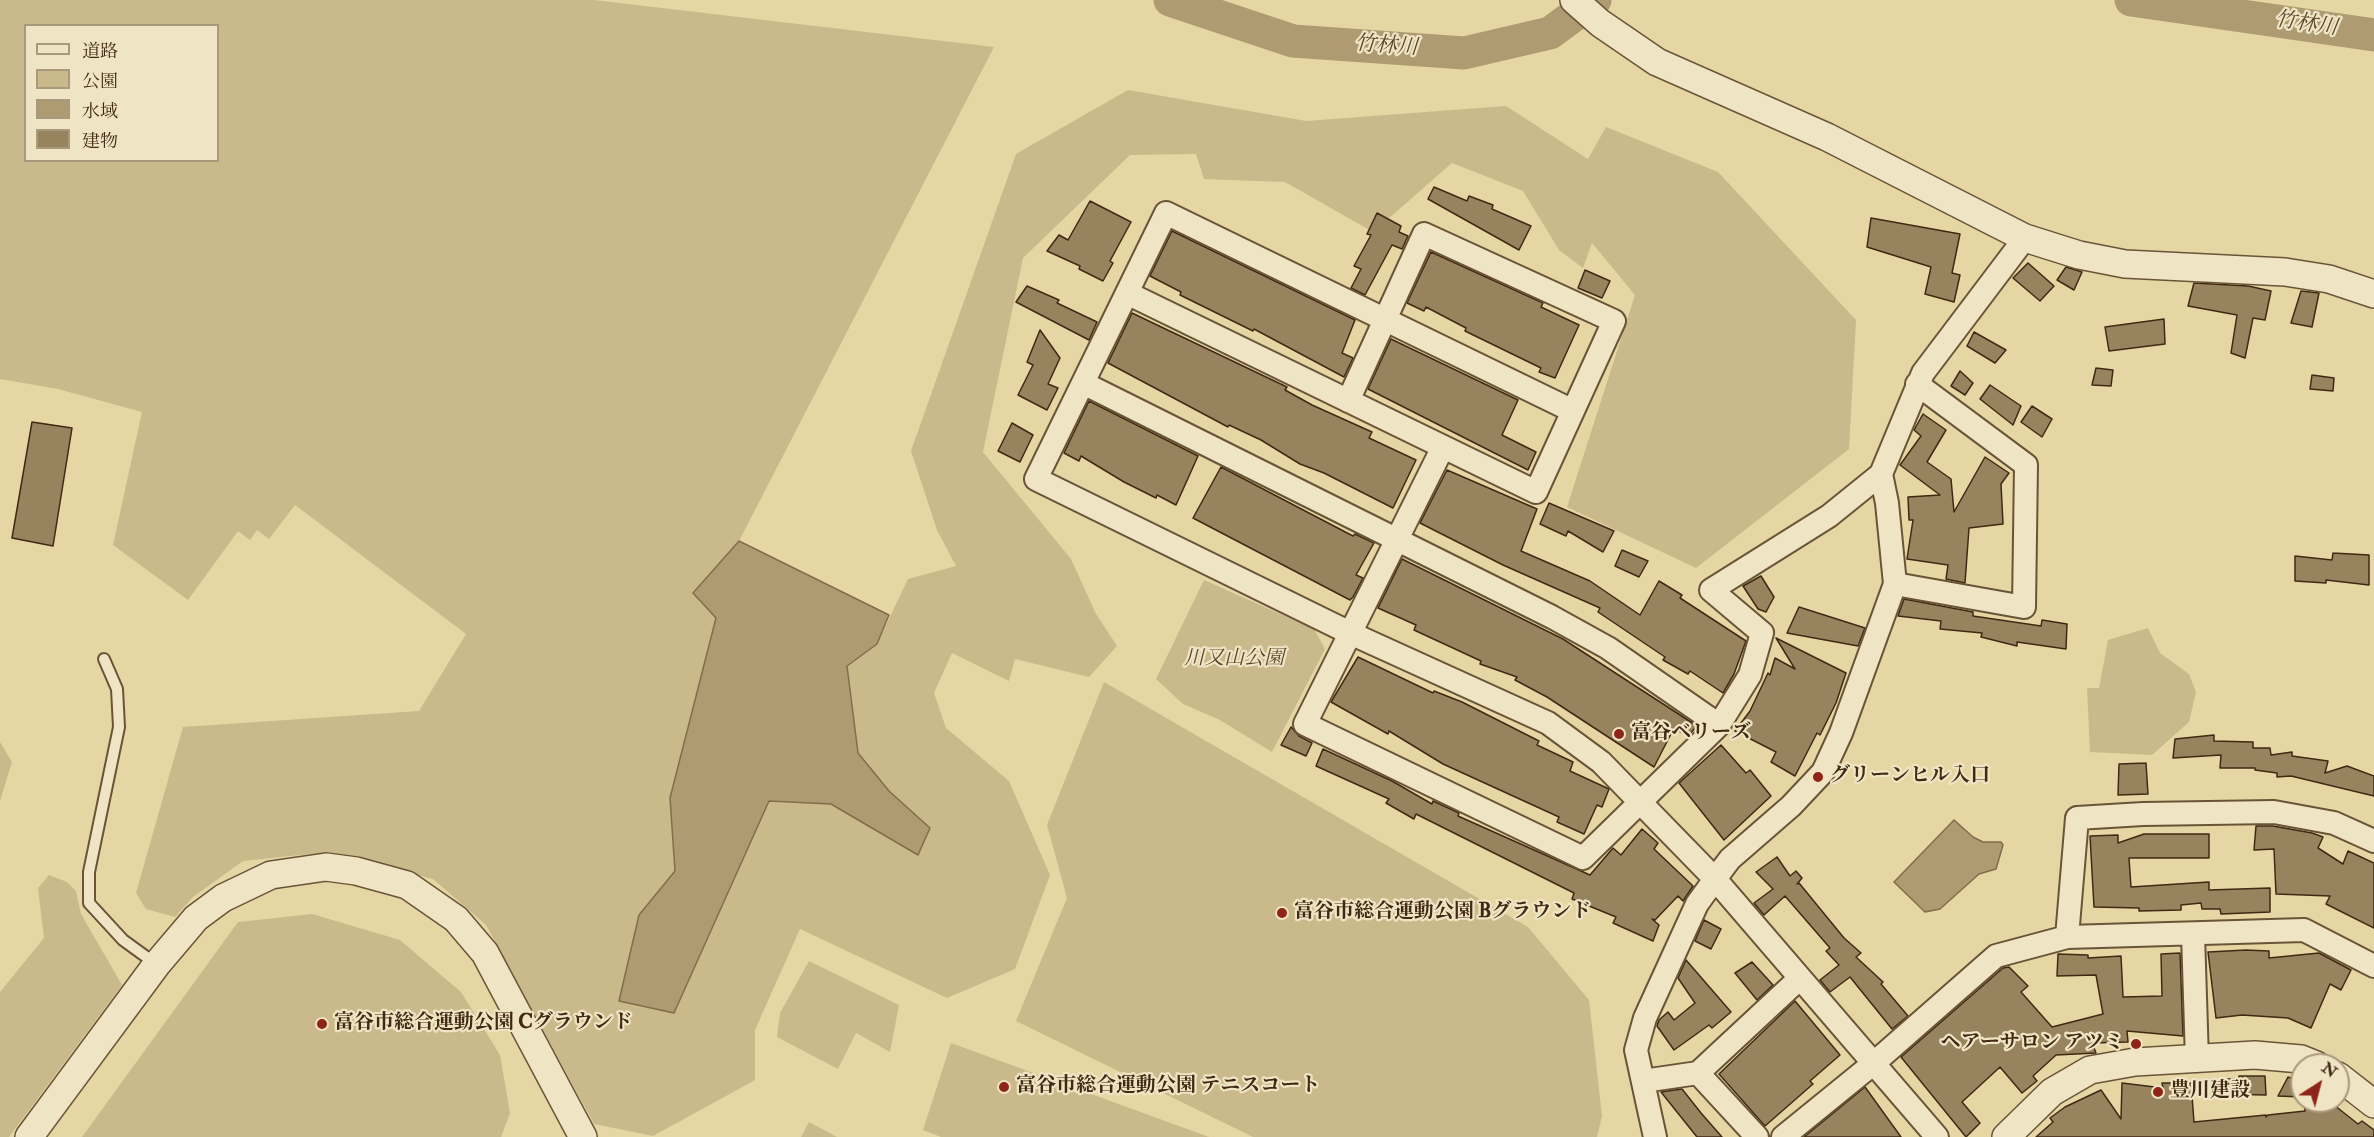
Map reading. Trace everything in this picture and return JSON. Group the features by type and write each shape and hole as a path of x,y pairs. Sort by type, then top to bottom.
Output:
{"street":[{"path":"1575,0 1600,22 1657,62 1827,137 2025,238 2079,255 2125,264 2285,272 2329,279 2374,294"},
{"path":"1573,411 1166,213 1036,479 1350,633 1548,723 1601,762 1715,879 1936,1137"},
{"path":"1127,294 1536,492 1614,321 1424,234 1348,400"},
{"path":"1443,447 1305,724 1583,858 1719,725 1750,675 1762,633 1712,590 1829,516 1881,474 1917,384 2025,238"},
{"path":"1083,384 1608,648 1719,725"},
{"path":"1895,584 2024,607 2026,465 1917,384"},
{"path":"1655,1137 1636,1050 1645,1018 1697,904 1715,879 1730,859 1791,806 1823,772 1841,733 1895,584 1887,503 1881,474"},
{"path":"2067,937 2077,818 2143,814 2274,812 2334,823 2374,841"},
{"path":"29,1137 157,964 196,918 223,897 271,875 326,867 356,871 407,885 456,919 485,953 583,1137"},
{"path":"1783,1137 1874,1063 1996,956 2067,937 2304,930 2374,966"},
{"path":"2193,934 2197,1060"},
{"path":"1643,1081 1698,1073 1799,979"},
{"path":"2006,1137 2052,1092 2090,1070 2135,1062 2255,1055 2290,1058"},
{"path":"1698,1073 1757,1137"},
{"path":"2350,1085 2374,1104"}],"lane":[{"path":"104,658 117,689 119,727 88,872 89,903 123,940 157,964"}],"green space":[{"path":"0,0 594,0 994,47 739,541 693,593 716,618 670,798 675,871 639,915 619,1001 674,1012 769,801 831,804 918,855 889,791 858,753 847,666 877,644 908,579 956,566 937,530 911,451 1016,154 1128,90 1306,121 1506,106 1588,159 1606,127 1718,172 1856,320 1849,449 1696,568 1567,507 1635,295 1592,243 1583,268 1559,250 1523,191 1452,163 1373,232 1285,182 1204,179 1196,154 1130,155 1023,258 983,452 1071,559 1096,614 1117,646 1089,677 1015,659 1009,681 952,653 934,693 946,728 1009,781 1050,875 1015,969 947,998 800,929 755,1030 755,1080 653,1136 594,1124 486,925 433,879 328,852 243,861 193,897 175,917 146,909 136,893 183,727 419,711 466,634 295,505 269,539 257,530 250,540 238,531 188,600 113,545 142,412 58,389 0,379"},
{"name":"川又山公園","path":"1204,580 1314,629 1325,649 1272,752 1220,720 1183,704 1156,679"},
{"path":"2148,628 2160,653 2189,674 2196,692 2189,722 2152,755 2090,752 2087,688 2099,688 2108,640"},
{"name":"富谷市総合運動公園 Bグラウンド","path":"1104,682 1528,927 1589,1000 1602,1116 1597,1137 1253,1137 1016,1021 1067,898 1047,825"},
{"path":"0,742 12,762 0,801"},
{"path":"49,875 67,882 76,891 81,914 122,985 9,1137 0,1137 0,992 44,938 38,888"},
{"name":"富谷市総合運動公園 Cグラウンド","path":"312,914 400,940 461,992 500,1055 510,1113 501,1137 82,1137 238,922"},
{"path":"809,961 899,1005 890,1052 856,1033 838,1069 777,1037 780,1013"},
{"name":"富谷市総合運動公園 テニスコート","path":"951,1043 1209,1137 941,1137 923,1130"},
{"path":"809,1122 837,1137 801,1137"}],"water":[{"path":"739,541 889,615 877,644 847,666 858,753 889,791 930,828 918,855 831,804 769,801 674,1013 619,1001 639,915 675,871 670,798 716,618 693,593"},
{"path":"1954,820 1973,837 1983,842 2001,842 2003,845 1996,869 1979,874 1940,909 1925,912 1894,882"}],"building":[{"path":"1434,187 1467,201 1469,196 1493,205 1492,209 1531,226 1519,250 1428,199"},
{"path":"1090,201 1131,222 1110,261 1113,263 1103,281 1079,269 1080,266 1047,251 1059,235 1068,240"},
{"path":"1377,213 1401,226 1399,232 1408,236 1402,249 1392,245 1365,295 1351,288 1361,269 1354,266 1371,235 1367,234"},
{"path":"1871,218 1960,234 1952,273 1960,275 1954,302 1925,294 1931,267 1867,247"},
{"path":"1172,231 1355,320 1342,353 1353,358 1344,377 1254,329 1253,331 1180,295 1181,292 1150,276"},
{"path":"1431,252 1543,303 1541,307 1579,325 1555,378 1539,372 1541,368 1465,331 1466,328 1426,307 1424,311 1407,303"},
{"path":"2028,263 2054,286 2040,301 2013,278"},
{"path":"2066,267 2082,272 2074,290 2057,280"},
{"path":"1585,270 1610,281 1602,298 1578,288"},
{"path":"2194,283 2248,286 2271,291 2265,320 2253,318 2245,358 2231,353 2237,315 2188,306"},
{"path":"1027,286 1059,300 1057,303 1097,322 1089,340 1016,302"},
{"path":"2301,291 2319,293 2312,327 2291,323"},
{"path":"1132,313 1287,387 1285,390 1312,405 1372,432 1369,438 1416,460 1393,508 1324,473 1300,464 1261,440 1229,425 1228,427 1108,363"},
{"path":"2164,319 2165,344 2109,351 2105,327"},
{"path":"1040,330 1060,358 1048,384 1058,388 1047,410 1018,395 1033,365 1027,362"},
{"path":"1974,332 2006,350 1995,363 1967,346"},
{"path":"1391,339 1518,400 1502,435 1536,452 1528,470 1368,389"},
{"path":"2096,368 2113,370 2111,386 2092,385"},
{"path":"1960,371 1973,383 1965,395 1951,386"},
{"path":"2312,375 2334,378 2333,391 2310,389"},
{"path":"1990,385 2021,406 2013,425 1980,399"},
{"path":"1089,401 1198,456 1176,505 1124,482 1081,456 1079,461 1064,453"},
{"path":"2032,406 2052,419 2042,437 2021,422"},
{"path":"1923,414 1946,430 1927,462 1951,479 1954,512 1985,457 2009,473 2001,484 2003,524 1969,528 1965,583 1946,579 1948,565 1907,559 1913,520 1909,520 1908,497 1940,495 1900,465 1921,436 1914,430"},
{"path":"32,422 72,428 53,546 12,538"},
{"path":"1012,423 1033,435 1020,462 998,451"},
{"path":"1221,467 1353,536 1355,534 1374,543 1356,575 1363,578 1350,600 1193,518"},
{"path":"1447,470 1537,509 1521,551 1590,581 1640,615 1659,581 1682,595 1680,598 1746,641 1734,674 1723,693 1690,671 1688,674 1663,660 1665,657 1598,612 1600,608 1503,565 1420,523"},
{"path":"1549,503 1614,531 1603,552 1568,531 1566,536 1540,524"},
{"path":"1622,550 1648,561 1639,577 1615,566"},
{"path":"2333,553 2369,555 2369,585 2326,580 2326,583 2295,581 2295,556 2332,560"},
{"path":"1402,559 1563,639 1697,726 1688,736 1674,728 1654,767 1547,697 1515,680 1517,677 1480,664 1481,661 1414,630 1416,625 1378,608"},
{"path":"1761,576 1774,597 1766,612 1758,609 1743,586"},
{"path":"1904,599 1973,612 1973,616 2041,626 2042,620 2067,624 2066,649 2017,642 2017,646 1981,637 1982,633 1940,629 1941,621 1898,616"},
{"path":"1799,607 1865,628 1858,646 1787,633"},
{"path":"1776,638 1846,673 1836,703 1820,735 1817,733 1795,776 1771,762 1776,752 1735,731 1750,711 1768,673 1770,675 1775,658 1795,669"},
{"path":"1358,657 1433,693 1434,691 1462,702 1539,741 1537,745 1573,762 1570,771 1609,789 1602,807 1597,805 1584,834 1557,822 1559,817 1443,764 1389,731 1388,734 1331,702"},
{"path":"1291,727 1299,736 1312,743 1306,756 1281,745"},
{"path":"2214,735 2214,741 2253,742 2253,748 2270,748 2271,755 2292,752 2292,756 2328,761 2325,773 2347,766 2374,776 2374,796 2291,776 2277,777 2277,773 2255,770 2255,768 2220,768 2221,755 2173,758 2175,739"},
{"path":"1721,745 1746,773 1750,770 1771,796 1724,840 1679,783"},
{"path":"1323,749 1392,781 1432,804 1433,801 1459,813 1458,816 1590,875 1613,848 1621,855 1642,829 1658,843 1654,849 1693,886 1683,901 1678,896 1655,920 1652,919 1659,925 1653,941 1613,923 1616,917 1572,899 1574,893 1416,814 1414,819 1386,803 1389,799 1316,766"},
{"path":"2146,763 2148,794 2118,795 2119,764"},
{"path":"2256,826 2273,826 2323,837 2318,848 2343,864 2348,851 2374,863 2374,928 2326,904 2330,896 2276,894 2274,849 2254,850"},
{"path":"2144,834 2209,834 2209,858 2129,858 2131,887 2209,882 2209,890 2270,888 2270,912 2221,914 2220,909 2202,909 2201,903 2181,905 2181,910 2139,911 2139,908 2094,907 2090,836 2118,835 2118,843"},
{"path":"1777,857 1790,876 1796,871 1802,878 1797,884 1799,883 1844,938 1861,953 1856,957 1883,982 1881,984 1908,1016 1892,1029 1850,977 1830,992 1820,980 1839,965 1826,951 1830,948 1785,896 1764,915 1754,903 1773,889 1756,872"},
{"path":"1704,920 1721,929 1711,949 1695,941"},
{"path":"2269,951 2269,958 2319,953 2351,970 2341,990 2330,984 2311,1028 2288,1018 2242,1015 2216,1018 2208,952"},
{"path":"2180,953 2183,1036 2127,1031 2128,1042 2092,1043 2096,1053 2056,1055 2033,1076 2037,1081 2022,1093 2000,1067 1962,1102 1980,1123 1966,1137 1901,1057 2003,968 2009,967 2028,986 2021,992 2052,1027 2103,1014 2096,975 2057,976 2058,954 2088,955 2088,958 2121,956 2123,997 2162,996 2161,954"},
{"path":"1686,960 1731,1012 1712,1028 1709,1025 1674,1050 1657,1026 1659,1020 1668,1012 1674,1020 1695,1003 1678,978"},
{"path":"1752,962 1773,985 1757,1000 1735,973"},
{"path":"1795,1001 1840,1055 1810,1081 1813,1084 1765,1126 1719,1074"},
{"path":"2239,1076 2265,1076 2266,1095 2220,1094 2221,1079 2239,1079"},
{"path":"2288,1077 2290,1078 2290,1096 2278,1096"},
{"path":"2122,1083 2163,1088 2162,1083 2191,1083 2194,1122 2266,1115 2266,1117 2290,1113 2344,1113 2358,1124 2362,1121 2374,1130 2374,1137 2036,1137 2053,1122 2050,1118 2065,1107 2101,1090 2121,1119"},
{"path":"1865,1087 1901,1137 1804,1137"},
{"path":"1682,1089 1722,1137 1697,1137 1661,1092"}],"waterway":[{"name":"竹林川","path":"1170,0 1293,41 1464,53 1550,33 1595,0"},
{"name":"竹林川","path":"2131,0 2374,35"}],"place":[{"name":"富谷ベリーズ","path":"1619,734"},
{"name":"グリーンヒル入口","path":"1818,777"},
{"name":"富谷市総合運動公園 Bグラウンド","path":"1282,913"},
{"name":"富谷市総合運動公園 Cグラウンド","path":"322,1024"},
{"name":"ヘアーサロン アツミ","path":"2136,1044"},
{"name":"富谷市総合運動公園 テニスコート","path":"1004,1087"},
{"name":"豊川建設","path":"2158,1092"}]}
